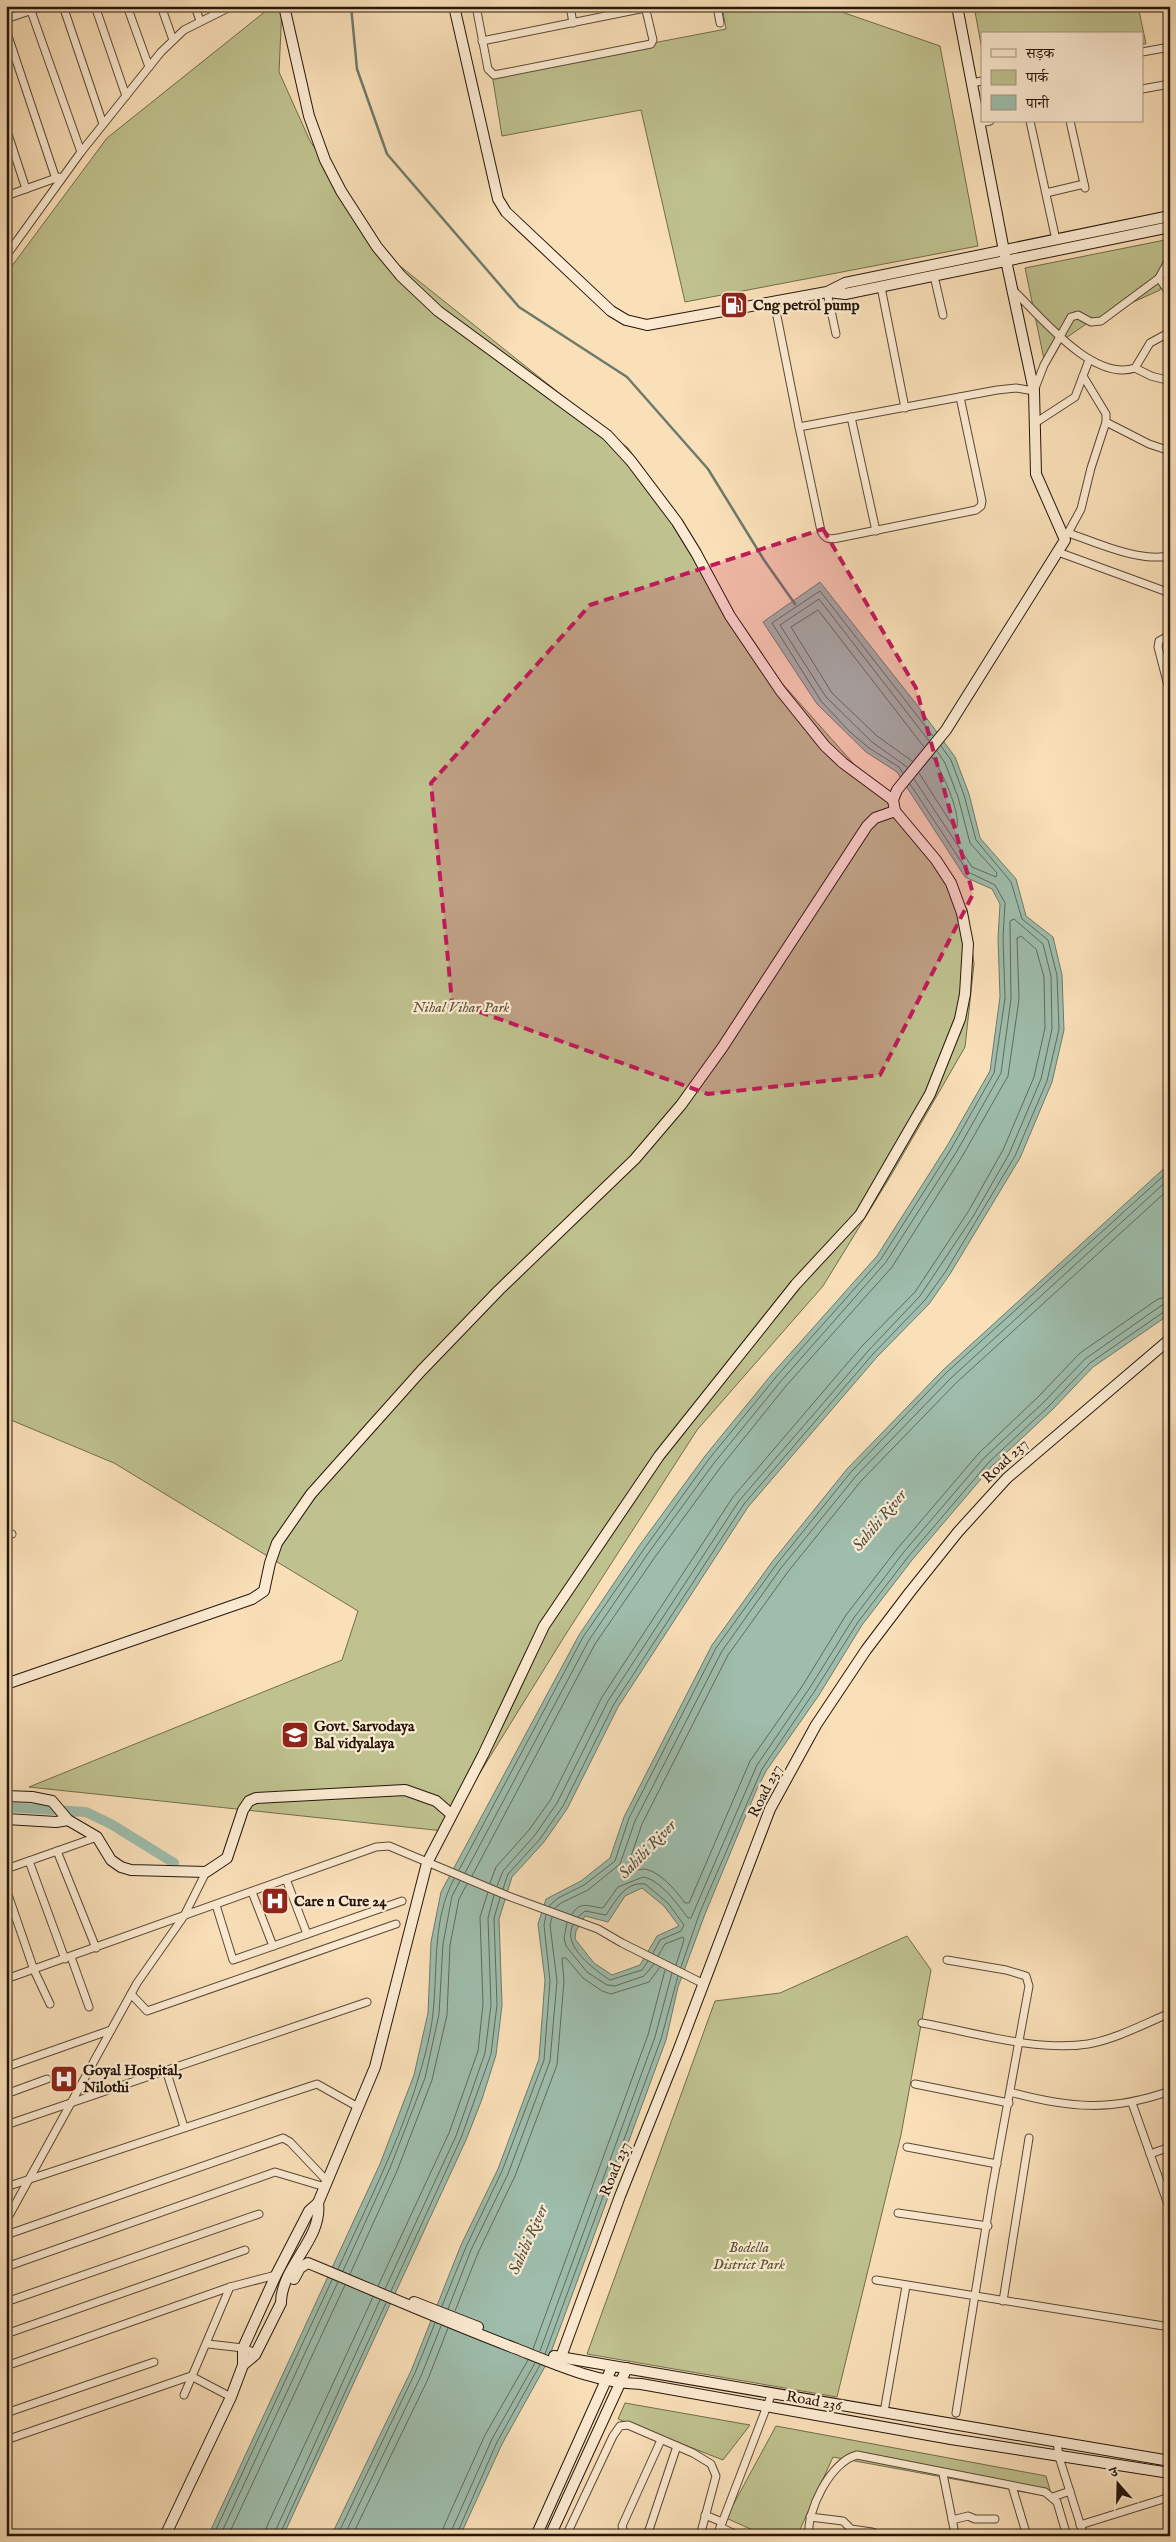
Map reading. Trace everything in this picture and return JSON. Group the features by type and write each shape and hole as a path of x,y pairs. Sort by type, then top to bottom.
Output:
{"street":[{"path":"6,19 44,6"},
{"path":"63,6 103,124"},
{"path":"95,6 126,96"},
{"path":"127,6 149,67"},
{"path":"161,6 173,40"},
{"path":"195,6 200,21"},
{"path":"284,6 308,116 325,160 341,190 377,247 401,276 438,310 607,435 631,461 676,522 730,616 780,690 825,746 843,763 895,795"},
{"path":"454,6 498,199 506,212 611,311 637,325 647,325 827,292 846,294 880,288 934,276 1056,240 1170,216"},
{"path":"476,6 482,41 488,69 494,75 647,46 653,40 645,7 482,41"},
{"path":"570,6 573,23"},
{"path":"606,6 608,16"},
{"path":"717,6 720,23"},
{"path":"957,6 981,102"},
{"path":"6,256 81,152 173,40 200,21 229,7"},
{"path":"31,11 81,152"},
{"path":"6,30 56,178"},
{"path":"1144,52 1170,47"},
{"path":"1144,89 1170,84"},
{"path":"985,122 1006,256 1034,391 1036,474 1066,537"},
{"path":"1030,122 1056,240"},
{"path":"1046,193 1084,186 1070,122"},
{"path":"6,128 26,189"},
{"path":"6,196 66,175"},
{"path":"827,292 845,283 1170,227"},
{"path":"1034,391 1044,365 1074,315 1091,322 1101,321 1159,278 1170,258"},
{"path":"934,276 943,315"},
{"path":"1159,278 1170,294"},
{"path":"880,288 905,408"},
{"path":"827,292 836,334"},
{"path":"1014,292 1076,351 1089,360 1117,369 1135,368 1141,372 1170,381"},
{"path":"774,301 799,427 824,537 830,540 876,531 976,510 981,506 982,501 960,397"},
{"path":"1135,368 1150,343 1170,332"},
{"path":"1035,423 1075,397 1089,360"},
{"path":"280,2303 280,2296 292,2256 309,2211 318,2203 382,2046 401,1960 427,1863 483,1755 544,1626 659,1456 796,1284 860,1215 930,1094 960,1019 966,986 968,944 962,913 951,883 936,860 895,811 895,795 946,730 1058,552 1081,509 1091,468 1106,422 1106,414 1083,376"},
{"path":"799,427 1016,388 1034,391"},
{"path":"852,417 876,531"},
{"path":"1106,422 1149,444 1170,451"},
{"path":"1066,537 1140,556 1160,558 1170,556"},
{"path":"1058,552 1170,593"},
{"path":"1170,635 1159,641 1158,647 1170,693"},
{"path":"6,1684 252,1599 264,1591 270,1563 277,1543 311,1494 427,1365 499,1290 635,1159 681,1105 722,1048 867,826 875,818 895,811"},
{"name":"Road 237","path":"556,2360 704,1984 770,1810 816,1726 866,1650 958,1532 1007,1478 1170,1339"},
{"path":"6,2222 131,1994 184,1916 206,1872 227,1858 243,1810 249,1801 256,1798 405,1790 436,1801 451,1814"},
{"path":"6,1796 44,1798 57,1805 66,1818 97,1837 111,1860 131,1870 206,1872"},
{"path":"6,1819 56,1822 66,1818"},
{"path":"6,1869 97,1837"},
{"path":"6,1979 286,1879 383,1846 389,1846 442,1870 598,1929 704,1984"},
{"path":"57,1851 96,1948"},
{"path":"28,1861 89,2007"},
{"path":"286,1879 307,1934"},
{"path":"6,1889 34,1970 50,2004"},
{"path":"252,1892 273,1946"},
{"path":"216,1905 233,1960 402,1901"},
{"path":"131,1994 146,2011 396,1924"},
{"path":"947,1960 1006,1970 1026,1976 1029,1986 1021,2041 997,2164 956,2414"},
{"path":"6,2125 367,2002"},
{"path":"922,2023 1021,2041 1055,2045 1088,2044 1117,2035 1170,2013"},
{"path":"6,2067 112,2030"},
{"path":"166,2070 184,2127"},
{"path":"6,2094 47,2079"},
{"path":"6,2187 317,2084 358,2107"},
{"path":"915,2084 1009,2102"},
{"path":"1010,2092 1065,2105 1085,2107 1132,2102 1170,2091"},
{"path":"1132,2102 1170,2210"},
{"path":"6,2235 282,2138 288,2140 326,2184"},
{"path":"1003,2301 1029,2138"},
{"path":"907,2147 997,2164"},
{"path":"1150,2154 1170,2147"},
{"path":"6,2268 275,2172 326,2184"},
{"path":"898,2213 988,2226"},
{"path":"6,2302 259,2214"},
{"path":"6,2334 245,2250"},
{"path":"292,2256 556,2360 627,2368 1170,2461"},
{"path":"165,2536 231,2397 244,2365 243,2348 276,2275 292,2256"},
{"path":"244,2365 252,2360 280,2303 300,2268 308,2261"},
{"path":"6,2366 230,2287 276,2275"},
{"path":"876,2280 1170,2327"},
{"path":"884,2412 906,2286"},
{"path":"184,2395 191,2376 208,2344 230,2287"},
{"path":"208,2344 243,2348 256,2353"},
{"name":"Road 236","path":"556,2360 606,2381 620,2384 641,2384 765,2408 1170,2474"},
{"path":"6,2413 154,2362"},
{"path":"536,2536 612,2366"},
{"path":"550,2536 609,2402 627,2368"},
{"path":"6,2440 191,2376 231,2397"},
{"path":"717,2536 772,2393"},
{"path":"566,2536 613,2436 620,2426 628,2425 677,2446 711,2464 716,2476 700,2536"},
{"path":"624,2536 622,2526 661,2440"},
{"path":"1057,2441 1059,2457 1084,2536"},
{"path":"647,2536 677,2446"},
{"path":"809,2536 810,2518 829,2476 849,2456 857,2455 943,2474 1046,2492 1057,2502 1067,2536"},
{"path":"943,2474 955,2534"},
{"path":"1012,2486 1027,2536"},
{"path":"1053,2497 1070,2491"},
{"path":"1080,2525 1170,2497"},
{"path":"705,2515 739,2536"},
{"path":"952,2520 968,2516 975,2519 995,2519"},
{"path":"810,2518 838,2520 851,2529 872,2532 879,2536"}],"highlighted area":[{"path":"823,529 916,688 973,894 880,1075 708,1094 452,1002 431,783 590,605"}],"green space":[{"name":"Nihal Vihar Park","path":"272,6 282,6 279,72 310,141 390,258 628,448 681,519 749,646 899,815 967,909 974,964 965,1047 890,1177 823,1286 697,1430 564,1637 444,1831 29,1787 342,1660 358,1611 114,1463 6,1418 6,274 107,138"},
{"path":"722,6 838,6 839,11 940,46 978,246 685,302 641,110 502,136 492,74 726,29"},
{"path":"974,6 1138,6 1143,32 981,32 981,44"},
{"path":"1170,239 1160,290 1089,322 1063,340 1046,369 1025,268"},
{"name":"Bodella District Park","path":"907,1936 931,1970 901,2135 837,2397 587,2354 715,2001 780,1993"},
{"path":"625,2403 750,2425 723,2460 618,2419"},
{"path":"776,2426 1046,2476 1052,2497 833,2457 797,2536 766,2536 726,2518"}],"water":[{"path":"820,582 917,705 955,757 969,794 980,838 1016,879 1026,916 1053,937 1062,975 1064,1030 1052,1082 1020,1158 950,1274 929,1304 877,1357 748,1507 618,1707 567,1809 544,1842 512,1877 499,1919 502,2005 496,2055 466,2140 283,2536 208,2536 380,2164 414,2075 428,2013 431,1942 441,1892 579,1635 639,1546 705,1456 772,1374 877,1256 947,1146 990,1071 1000,997 998,938 1000,904 992,889 965,877 897,772 866,752 817,704 763,622"},
{"name":"Sahibi River","path":"1170,1163 1170,1314 1093,1367 1052,1410 992,1466 912,1560 862,1625 819,1695 766,1771 705,1914 678,1987 666,2040 547,2363 502,2444 460,2536 331,2536 411,2371 461,2245 498,2169 539,2059 545,1980 538,1924 546,1899 581,1881 610,1858 624,1817 712,1645 772,1562 847,1469 943,1370","holes":["642,1888 664,1906 679,1926 657,1936 640,1965 612,1975 594,1963 575,1939 576,1931 585,1916 608,1922 625,1896"]}],"waterway":[{"path":"351,6 357,69 387,154 519,307 627,377 708,469 764,560 795,604"},
{"path":"6,1807 86,1812 111,1824 174,1863"}],"place":[{"name":"Cng petrol pump","path":"734,305"},
{"name":"Govt. Sarvodaya Bal vidyalaya","path":"295,1735"},
{"name":"Care n Cure 24","path":"275,1901"},
{"name":"Goyal Hospital, Nilothi","path":"64,2079"}]}
